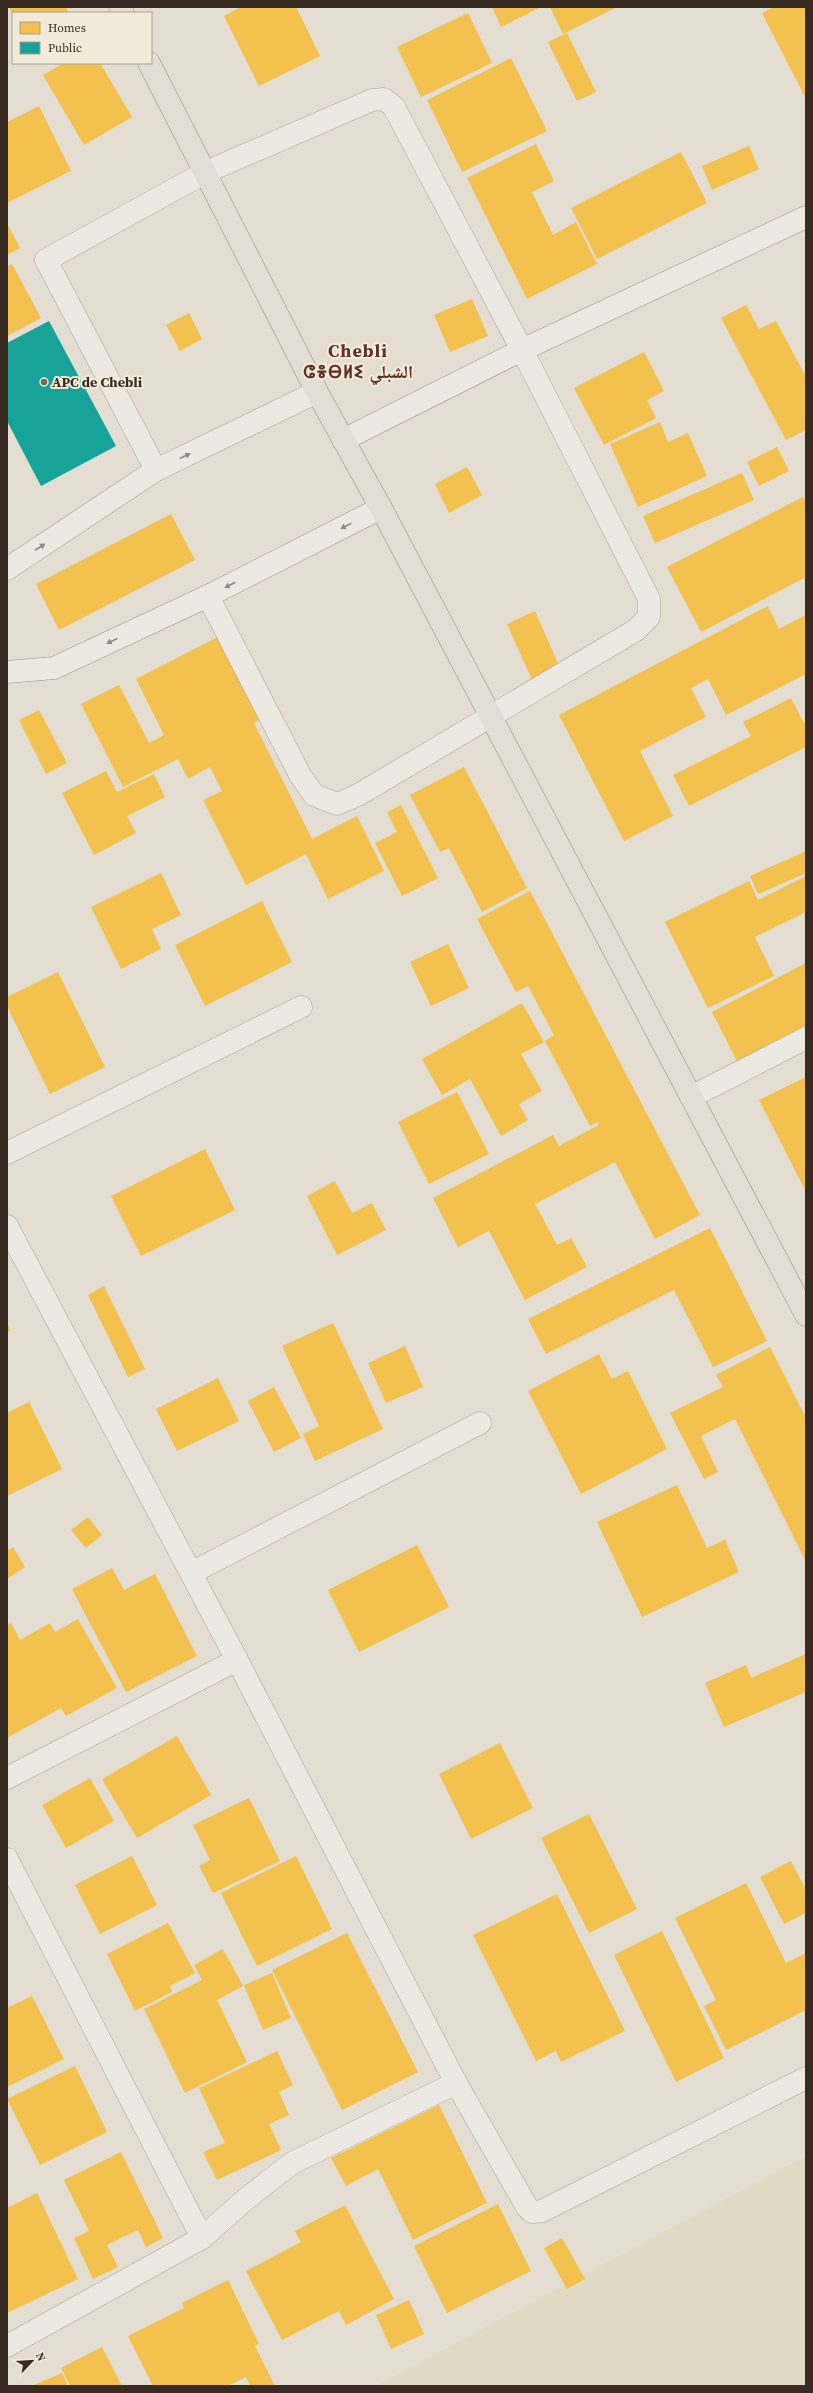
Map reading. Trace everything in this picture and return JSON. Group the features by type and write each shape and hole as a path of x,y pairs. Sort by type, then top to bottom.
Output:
{"main road":[{"path":"150,64 342,440 381,508 806,1315"}],"street":[{"path":"156,470 46,260 206,172 372,100 384,99 394,107 522,350 649,599 649,617 636,630 491,718 358,795 337,804 314,796 300,775 208,596"},
{"path":"342,440 522,350 806,218"},
{"path":"7,569 156,470 317,392"},
{"path":"7,672 54,668 208,596 381,508"},
{"path":"7,1153 300,1007"},
{"path":"691,1097 806,1038"},
{"path":"7,1226 237,1660 456,2083 527,2207 532,2212 542,2211 806,2078"},
{"path":"191,1573 480,1423"},
{"path":"7,1778 237,1660"},
{"path":"7,1859 202,2238"},
{"path":"7,2346 202,2238 246,2199 292,2163 456,2083"}],"shaded area":[{"path":"806,2156 806,2386 376,2386"}],"building: Homes":[{"path":"9,7 66,7 68,12 12,12"},
{"path":"241,7 296,7 320,56 259,86 224,16"},
{"path":"492,7 541,7 501,27"},
{"path":"550,7 617,7 563,34"},
{"path":"774,7 806,7 806,99 762,13"},
{"path":"468,13 492,63 421,97 397,47"},
{"path":"567,33 596,92 577,101 548,42"},
{"path":"511,58 547,131 462,172 427,100"},
{"path":"62,64 101,64 132,117 84,145 43,75"},
{"path":"39,106 71,171 7,203 7,122"},
{"path":"536,144 554,181 532,192 553,235 576,222 597,264 527,299 467,178"},
{"path":"749,146 759,169 712,190 702,166"},
{"path":"681,152 707,203 597,259 571,208"},
{"path":"7,223 20,248 7,255"},
{"path":"12,264 41,318 7,336 7,267"},
{"path":"472,299 488,336 450,352 434,315"},
{"path":"746,305 759,329 776,321 806,377 806,430 786,440 721,318"},
{"path":"189,313 202,339 180,351 166,325"},
{"path":"644,352 664,391 647,400 656,418 604,445 574,388"},
{"path":"660,422 668,442 688,433 707,476 638,507 610,444"},
{"path":"777,447 789,471 759,486 747,462"},
{"path":"467,467 482,495 449,513 435,484"},
{"path":"742,473 754,500 655,543 643,516"},
{"path":"803,497 806,504 806,577 701,632 667,567"},
{"path":"171,514 195,560 59,630 36,584"},
{"path":"768,606 779,629 806,615 806,674 726,715 708,679 691,688 706,717 640,751 673,816 624,841 559,715"},
{"path":"535,611 560,668 532,680 507,624"},
{"path":"218,637 260,719 254,723 312,839 357,816 384,871 328,899 306,854 246,885 203,800 222,791 210,767 188,779 178,759 123,787 81,704 119,685 149,743 164,735 136,679"},
{"path":"791,698 806,727 806,747 689,806 673,775 751,736 743,722"},
{"path":"39,710 67,763 46,774 19,720"},
{"path":"464,767 527,888 482,912 449,848 440,852 410,795"},
{"path":"106,771 117,792 154,774 165,797 127,816 136,833 94,855 62,793"},
{"path":"401,805 438,878 402,896 375,843 397,832 387,812"},
{"path":"806,851 806,873 758,894 750,876"},
{"path":"161,873 181,915 152,929 161,949 121,969 91,907"},
{"path":"806,876 806,912 755,937 774,976 708,1008 665,922 749,881 758,900"},
{"path":"530,891 700,1215 655,1239 615,1162 535,1204 557,1245 571,1238 587,1267 525,1300 489,1231 458,1247 433,1198 553,1135 559,1146 599,1125 597,1122 590,1126 545,1041 554,1035 528,986 516,992 477,919"},
{"path":"262,901 292,962 205,1006 175,945"},
{"path":"448,944 469,988 431,1006 410,962"},
{"path":"806,963 806,1025 737,1061 712,1012"},
{"path":"58,972 105,1067 50,1094 7,1006 7,997"},
{"path":"522,1003 544,1042 521,1054 542,1091 519,1104 528,1120 501,1136 470,1079 442,1095 422,1059"},
{"path":"806,1077 806,1192 759,1100"},
{"path":"457,1092 489,1154 429,1184 398,1122"},
{"path":"205,1149 235,1210 141,1256 111,1196"},
{"path":"335,1181 352,1213 372,1203 386,1230 337,1255 307,1196"},
{"path":"710,1228 767,1341 713,1367 674,1290 546,1354 528,1319"},
{"path":"104,1286 145,1369 128,1377 88,1295"},
{"path":"7,1322 10,1331 7,1332"},
{"path":"333,1323 383,1429 315,1461 303,1434 319,1426 282,1346"},
{"path":"405,1346 423,1387 386,1403 368,1363"},
{"path":"770,1347 806,1418 806,1562 735,1419 701,1436 718,1472 704,1479 670,1413 723,1387 716,1375"},
{"path":"599,1354 612,1379 628,1371 667,1449 581,1494 528,1391"},
{"path":"218,1378 239,1421 177,1451 156,1409"},
{"path":"274,1387 301,1438 274,1452 248,1401"},
{"path":"29,1402 62,1469 7,1496 7,1413"},
{"path":"677,1485 707,1548 725,1540 739,1572 642,1617 597,1522"},
{"path":"88,1517 102,1535 86,1548 71,1530"},
{"path":"417,1545 449,1607 359,1652 328,1590"},
{"path":"13,1547 25,1567 7,1579 7,1551"},
{"path":"112,1568 124,1590 155,1574 197,1656 126,1692 72,1589"},
{"path":"78,1619 117,1688 66,1716 61,1708 7,1738 7,1625 11,1623 20,1640 50,1623 55,1632"},
{"path":"806,1654 806,1692 724,1727 705,1683 746,1665 751,1678"},
{"path":"177,1736 211,1795 137,1838 102,1779"},
{"path":"500,1743 533,1808 471,1839 439,1774"},
{"path":"90,1778 114,1821 66,1848 42,1805"},
{"path":"249,1798 280,1861 213,1893 199,1866 210,1860 193,1825"},
{"path":"589,1814 637,1909 589,1933 541,1838"},
{"path":"132,1856 157,1905 100,1934 75,1885"},
{"path":"296,1856 332,1929 257,1966 221,1893"},
{"path":"791,1861 806,1890 806,1913 784,1924 760,1877"},
{"path":"746,1883 786,1963 806,1953 806,2010 726,2050 704,2006 716,2000 675,1918"},
{"path":"557,1894 625,2031 561,2062 556,2051 536,2061 473,1935"},
{"path":"168,1923 195,1973 170,1986 172,1992 135,2011 107,1954"},
{"path":"662,1931 724,2058 676,2082 614,1955"},
{"path":"347,1933 418,2072 342,2110 272,1970"},
{"path":"223,1949 243,1986 217,2000 247,2062 185,2093 144,2009 202,1980 194,1965"},
{"path":"272,1973 291,2018 263,2030 244,1985"},
{"path":"32,1996 64,2059 7,2087 7,2008"},
{"path":"277,2051 293,2085 279,2092 289,2115 269,2124 281,2150 217,2180 203,2152 225,2143 199,2088"},
{"path":"75,2066 107,2132 40,2165 7,2099"},
{"path":"439,2105 487,2203 413,2240 378,2169 346,2186 331,2158"},
{"path":"121,2152 163,2238 146,2247 138,2230 107,2245 118,2267 93,2279 74,2238 89,2231 64,2180"},
{"path":"37,2193 78,2279 7,2313 7,2208"},
{"path":"498,2204 531,2271 447,2313 414,2246"},
{"path":"345,2205 394,2299 346,2325 339,2311 282,2340 246,2271 301,2242 295,2231"},
{"path":"562,2238 585,2279 567,2289 544,2248"},
{"path":"228,2280 259,2344 255,2346 275,2386 250,2386 246,2377 228,2386 153,2386 128,2336 184,2308 182,2303"},
{"path":"409,2300 424,2334 391,2349 376,2315"},
{"path":"102,2347 122,2386 70,2386 61,2368"},
{"path":"62,2373 68,2386 32,2386"}],"building: Public":[{"name":"APC de Chebli","path":"49,321 116,446 41,486 7,421 7,343"}],"place":[{"name":"APC de Chebli","path":"44,382"}],"district":[{"name":"Chebli ⵛⴻⴱⵍⵉ الشبلي","path":"358,361"}]}
